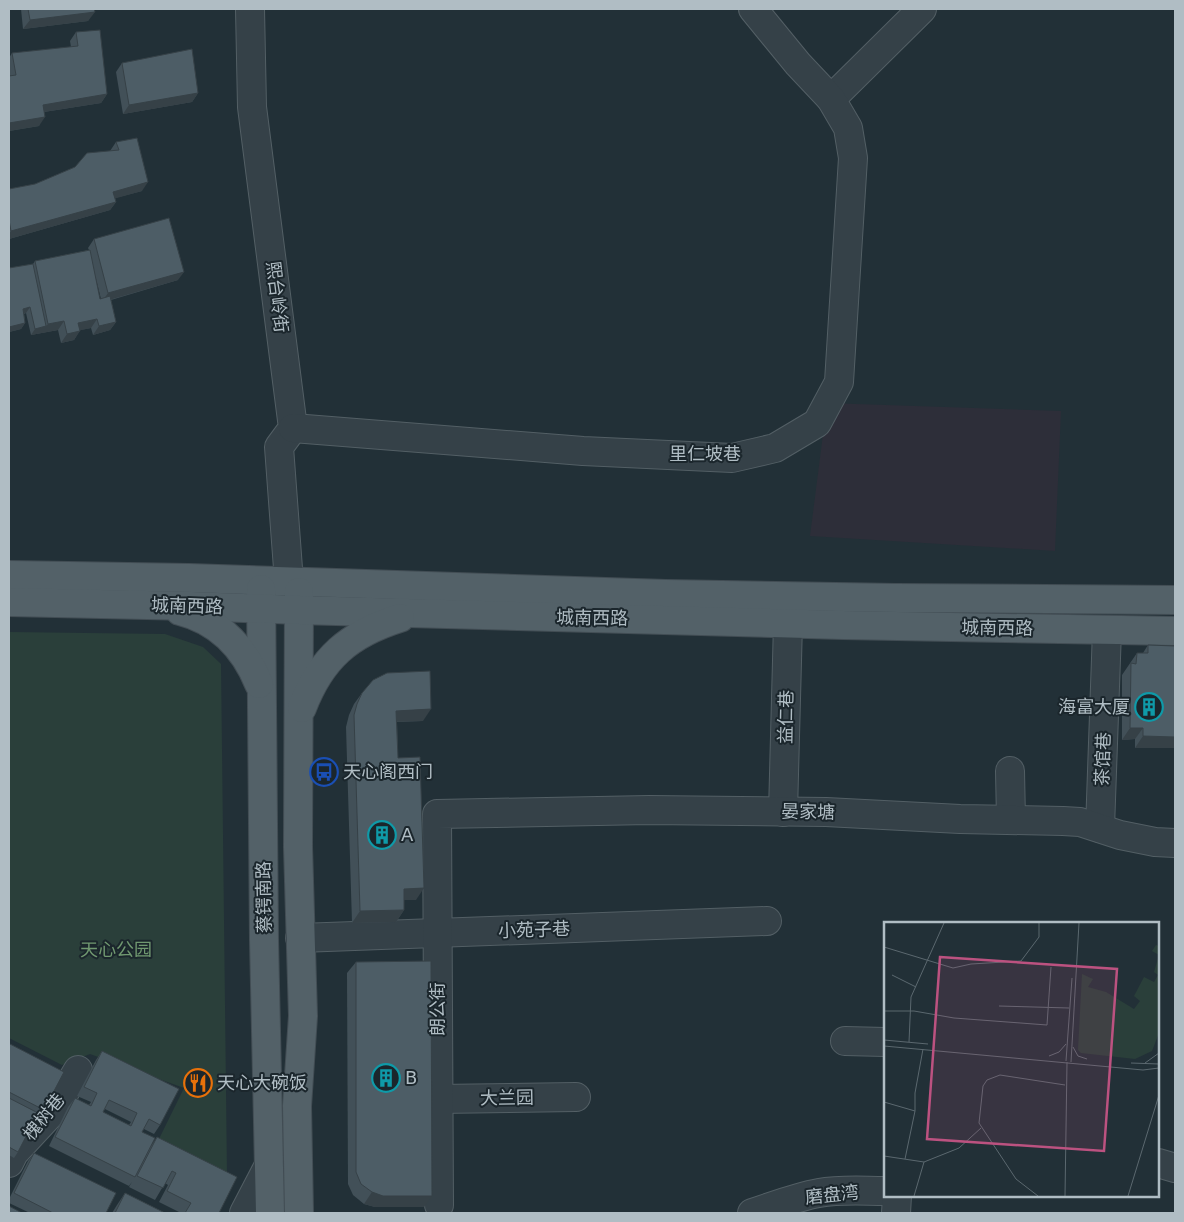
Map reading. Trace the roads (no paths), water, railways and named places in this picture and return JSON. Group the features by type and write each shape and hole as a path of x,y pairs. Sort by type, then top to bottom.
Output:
{"main road":[{"name":"城南西路","path":"9,575 261,580 675,594 1175,600"},
{"name":"蔡锷南路","path":"261,580 261,690 270,1213"},
{"name":"蔡锷南路","path":"294,582 299,610 298,847 303,1016 297,1106 299,1213"},
{"name":"城南西路","path":"9,602 413,614 1175,631"},
{"path":"160,605 191,614 216,626 236,645 250,664 261,690"},
{"path":"298,716 309,688 325,663 348,642 375,626 413,614"}],"street":[{"name":"熙台岭街","path":"250,9 252,107 293,428"},
{"name":"里仁坡巷","path":"293,428 583,450 732,458 775,448 816,423 839,382 853,158 848,128 831,99 798,64 753,9"},
{"path":"831,99 922,9"},
{"path":"293,428 279,447 294,582"},
{"name":"益仁巷","path":"783,812 788,623"},
{"name":"茶馆巷","path":"1100,828 1107,630"},
{"path":"1010,771 1011,820"},
{"name":"晏家塘","path":"437,814 649,810 783,812 1063,821 1080,822 1120,835 1156,842 1175,843"},
{"name":"朗公街","path":"437,814 439,1205"},
{"name":"小苑子巷","path":"300,938 767,921"},
{"path":"845,1041 884,1042"},
{"name":"槐树巷","path":"9,1163 14,1153 54,1110 78,1070"},
{"name":"大兰园","path":"438,1099 576,1097"},
{"path":"1159,1163 1175,1168"},
{"path":"244,1213 269,1165"},
{"name":"磨盘湾","path":"752,1213 797,1198 821,1193 851,1190 884,1191"},
{"path":"896,1213 897,1197"}],"place":[{"name":"海富大厦","path":"1149,707"},
{"name":"天心阁西门","path":"324,772"},
{"name":"A","path":"382,835"},
{"name":"B","path":"386,1078"},
{"name":"天心大碗饭","path":"198,1083"}],"park label":[{"name":"天心公园","path":"116,950"}]}
